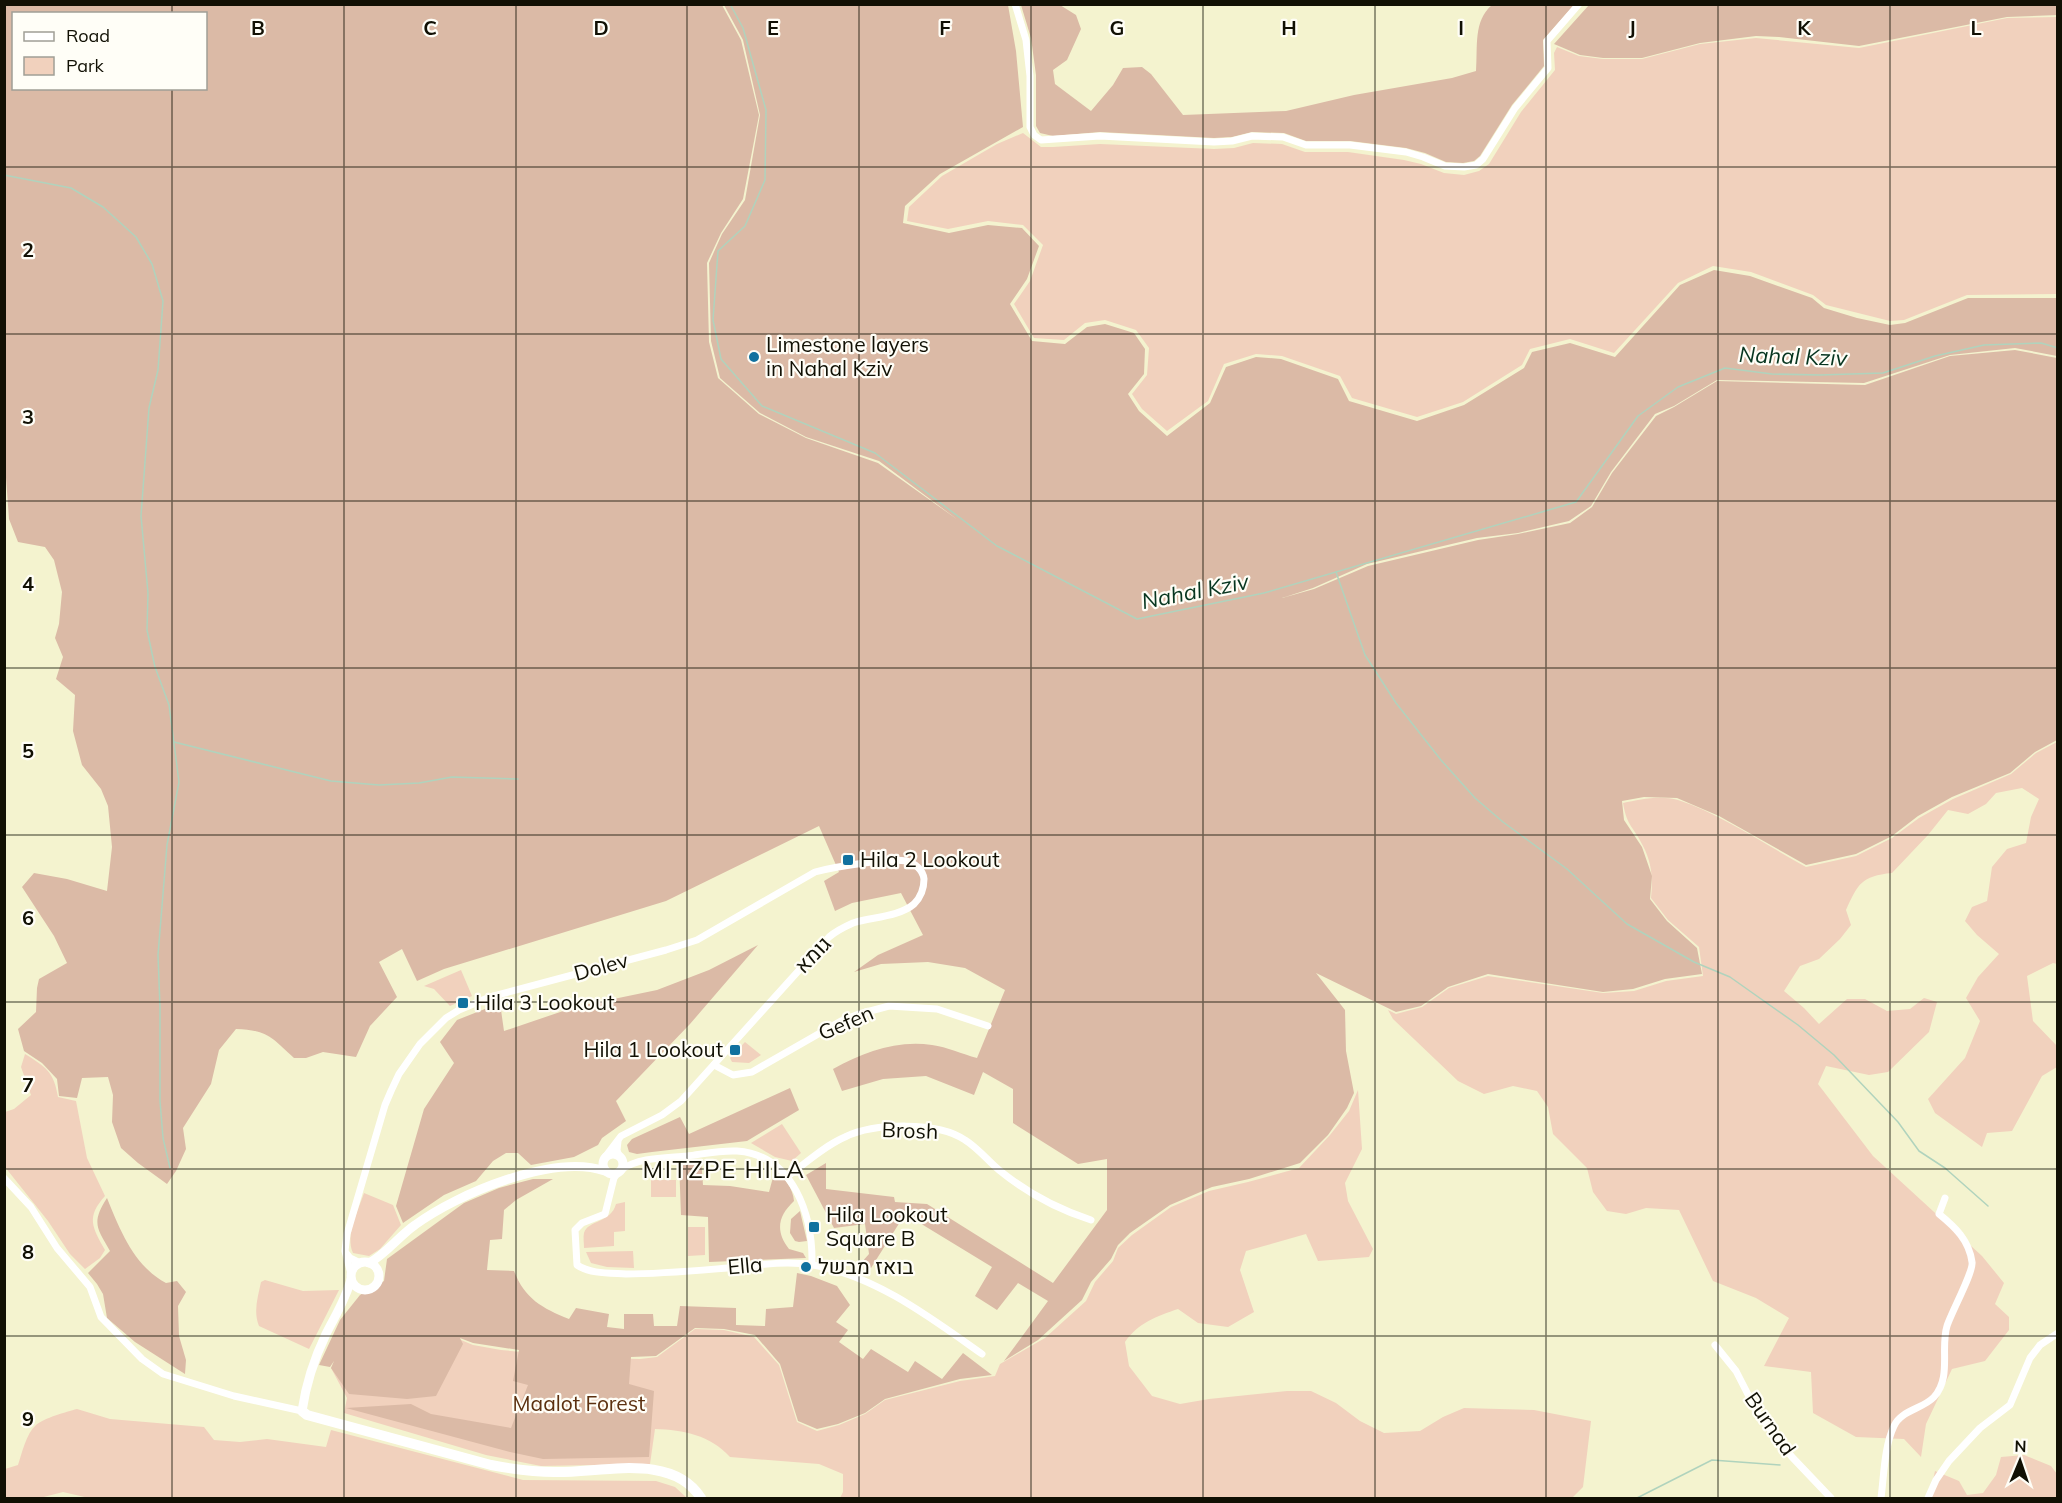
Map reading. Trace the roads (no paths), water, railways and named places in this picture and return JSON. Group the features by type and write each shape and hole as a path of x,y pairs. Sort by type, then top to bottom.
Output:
{"main road":[{"path":"302,1411 308,1415 491,1465 519,1470 664,1471 686,1481 701,1498"}],"street":[{"path":"1015,4 1026,39 1030,76 1030,127 1034,135 1041,140 1100,136 1214,142 1232,141 1252,136 1283,137 1306,145 1350,145 1406,152 1445,166 1464,167 1476,165 1483,159 1515,108 1548,68 1547,42 1579,4"},
{"name":"Dolev","path":"345,1251 347,1234 391,1091 399,1074 420,1044 446,1018 490,997 697,940 815,872 895,860 912,863 923,874"},
{"name":"גומא","path":"621,1136 672,1109 829,936 854,923 910,907 920,897 924,881 923,874"},
{"name":"Gefen","path":"714,1065 733,1075 752,1072 841,1021 889,1006 937,1009 988,1026"},
{"name":"Brosh","path":"788,1176 836,1141 856,1132 892,1127 928,1128 949,1132 964,1139 1030,1193 1063,1210 1091,1220"},
{"path":"609,1193 614,1178 623,1166 617,1144 621,1136"},
{"path":"609,1193 604,1158 621,1136"},
{"path":"579,1167 612,1154 641,1161 738,1151 763,1158 780,1168 795,1187 804,1208 811,1240 812,1265"},
{"path":"4,1178 31,1207 57,1248 90,1287 101,1317 142,1359 164,1374 234,1396 302,1411 317,1355 344,1300 356,1266 377,1259 415,1224 468,1193 521,1175 579,1167 594,1167 606,1172 619,1171 641,1161"},
{"name":"Ella","path":"609,1193 605,1214 582,1223 575,1230 577,1265 588,1271 615,1274 663,1273 783,1263 812,1265 848,1275 891,1294 940,1324 982,1354"},
{"path":"1881,1498 1894,1424 1904,1414 1934,1396 1942,1383 1946,1355 1946,1328 1973,1265 1969,1249 1958,1229 1939,1215 1945,1198"},
{"path":"345,1251 350,1258 373,1265 378,1273"},
{"path":"345,1251 355,1286 365,1290"},
{"path":"344,1300 357,1292 374,1287 384,1251"},
{"path":"1928,1498 1936,1480 1949,1461 1980,1428 2010,1405 2030,1359 2040,1345 2058,1333"},
{"name":"Burnad","path":"1715,1345 1736,1371 1758,1414 1792,1457 1831,1498"}],"waterway":[{"name":"Nahal Kziv","path":"730,4 743,28 766,110 765,180 745,226 718,251 713,320 721,359 762,406 875,453 997,546 1137,619 1264,593 1576,502 1638,416 1678,387 1725,368 1772,374 1883,373 1935,356 1984,345 2041,343 2058,348"},
{"path":"4,175 71,188 103,207 136,237 152,264 163,301 158,370 149,408 141,516 148,593 147,630 155,667 169,705 179,782 167,845 158,955 160,1101 163,1138 170,1168"},
{"path":"1336,572 1365,655 1396,703 1441,760 1475,798 1503,822 1567,869 1627,924 1694,962 1730,977 1798,1025 1834,1055 1898,1122 1919,1151 1945,1168 1988,1206"},
{"path":"174,742 331,781 379,785 419,783 452,777 518,779"},
{"path":"1637,1498 1712,1460 1780,1465"}],"place":[{"name":"Limestone layers in Nahal Kziv","path":"754,357"},
{"name":"Hila 2 Lookout","path":"848,860"},
{"name":"Hila 3 Lookout","path":"463,1003"},
{"name":"Hila 1 Lookout","path":"735,1050"},
{"name":"Hila Lookout Square B","path":"814,1227"},
{"name":"בואז מבשל","path":"806,1267"}],"district":[{"name":"MITZPE HILA","path":"724,1170"}],"park label":[{"name":"Maalot Forest","path":"579,1404"}]}
